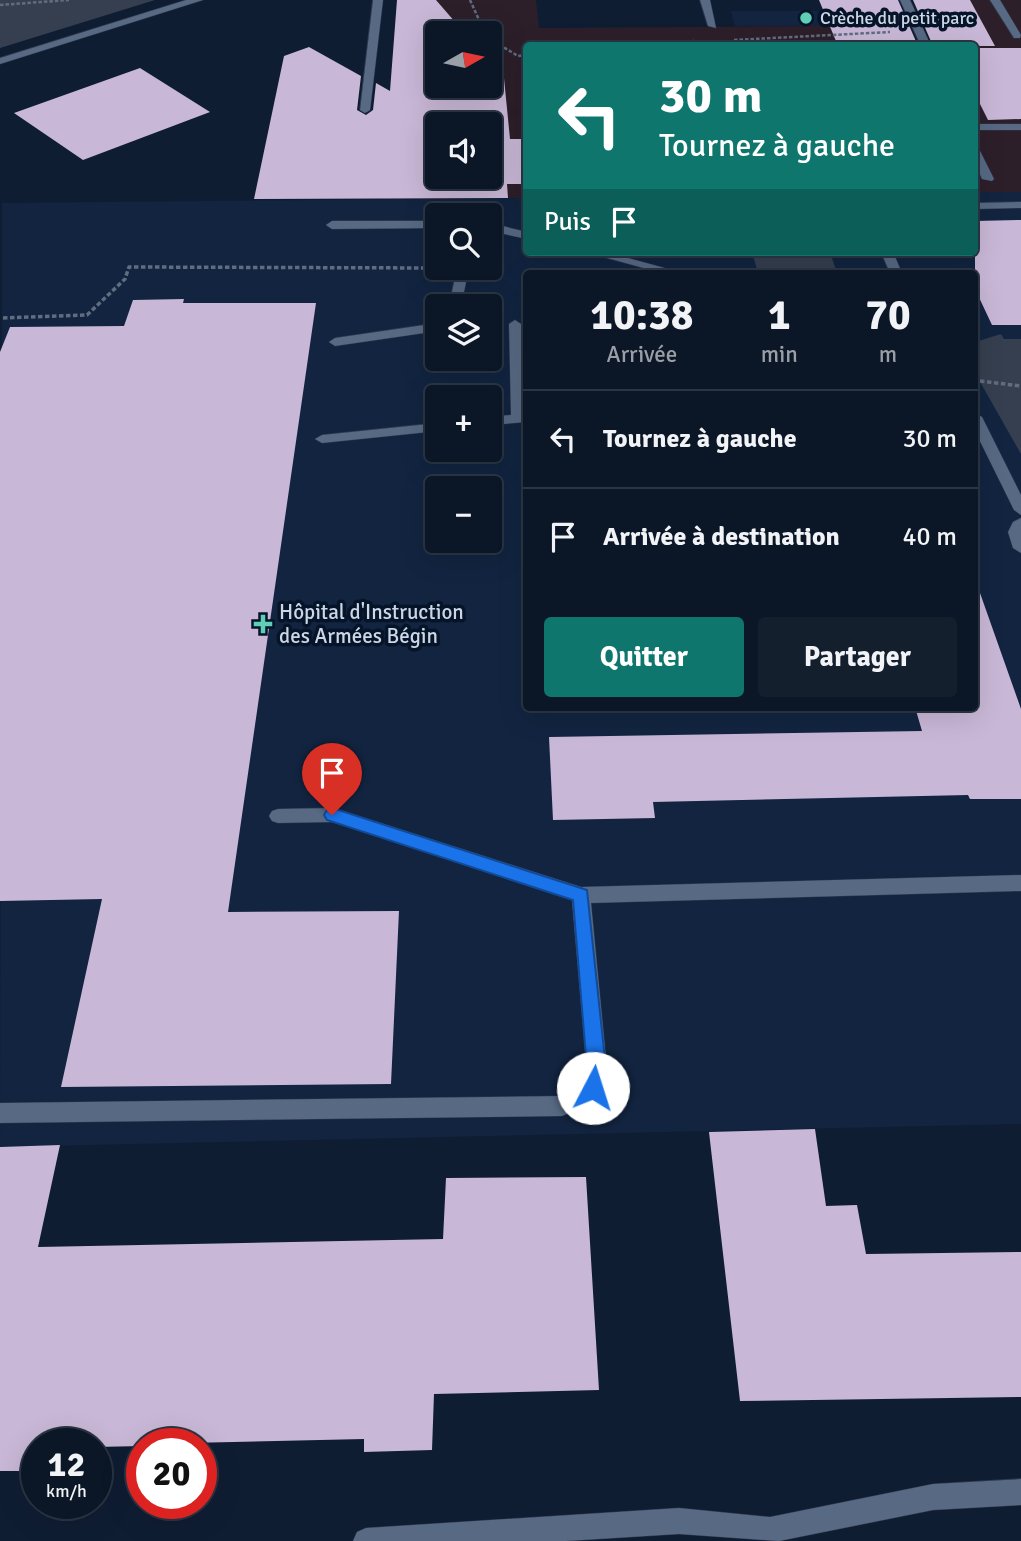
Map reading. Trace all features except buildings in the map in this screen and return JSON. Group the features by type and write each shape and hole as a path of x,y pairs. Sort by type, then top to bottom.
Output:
{"street":[{"path":"0,61 198,0"},
{"path":"365,110 378,0"},
{"path":"705,0 713,26"},
{"path":"905,0 924,42"},
{"path":"995,0 1017,36"},
{"path":"978,127 1021,127"},
{"path":"978,157 988,179"},
{"path":"978,206 1021,205"},
{"path":"332,225 425,224"},
{"path":"502,230 523,235"},
{"path":"607,256 665,270"},
{"path":"502,420 522,418 515,324"},
{"path":"335,342 425,329"},
{"path":"978,423 1021,510"},
{"path":"322,439 425,428"},
{"path":"1021,523 1017,527 1015,537 1021,548"},
{"path":"278,817 332,815 581,895 1021,883"},
{"path":"0,1113 562,1106 580,1099 593,1088 597,1069 581,895"},
{"path":"366,1541 679,1521 770,1536 933,1497 1021,1492"}],"path":[{"path":"0,5 69,0"},
{"path":"470,0 480,21"},
{"path":"730,40 919,30"},
{"path":"689,42 705,41"},
{"path":"502,46 518,56 523,55"},
{"path":"3,318 81,317 125,279 129,267 425,268"},
{"path":"980,381 1021,386"}],"shaded area":[{"path":"0,0 155,0 0,48"},
{"path":"397,0 536,0 539,28 830,26 837,42 523,42 523,198 382,199"},
{"path":"916,0 1021,0 1021,192 978,192 978,42 970,42"},
{"name":"Crèche du petit parc","path":"731,11 877,11 883,26 735,26"},
{"name":"Hôpital d'Instruction des Armées Bégin","path":"978,192 1021,192 1021,1124 0,1147 2,203 523,198 523,256 978,256"},
{"path":"753,256 831,256 836,270 757,270"},
{"path":"1001,334 1004,339 1021,339 1021,454 978,378 978,341"}],"place":[{"name":"Crèche du petit parc","path":"806,18"},
{"name":"Hôpital d'Instruction des Armées Bégin","path":"263,624"}],"route":[{"path":"332,815 581,895 597,1069 593,1088"}]}
